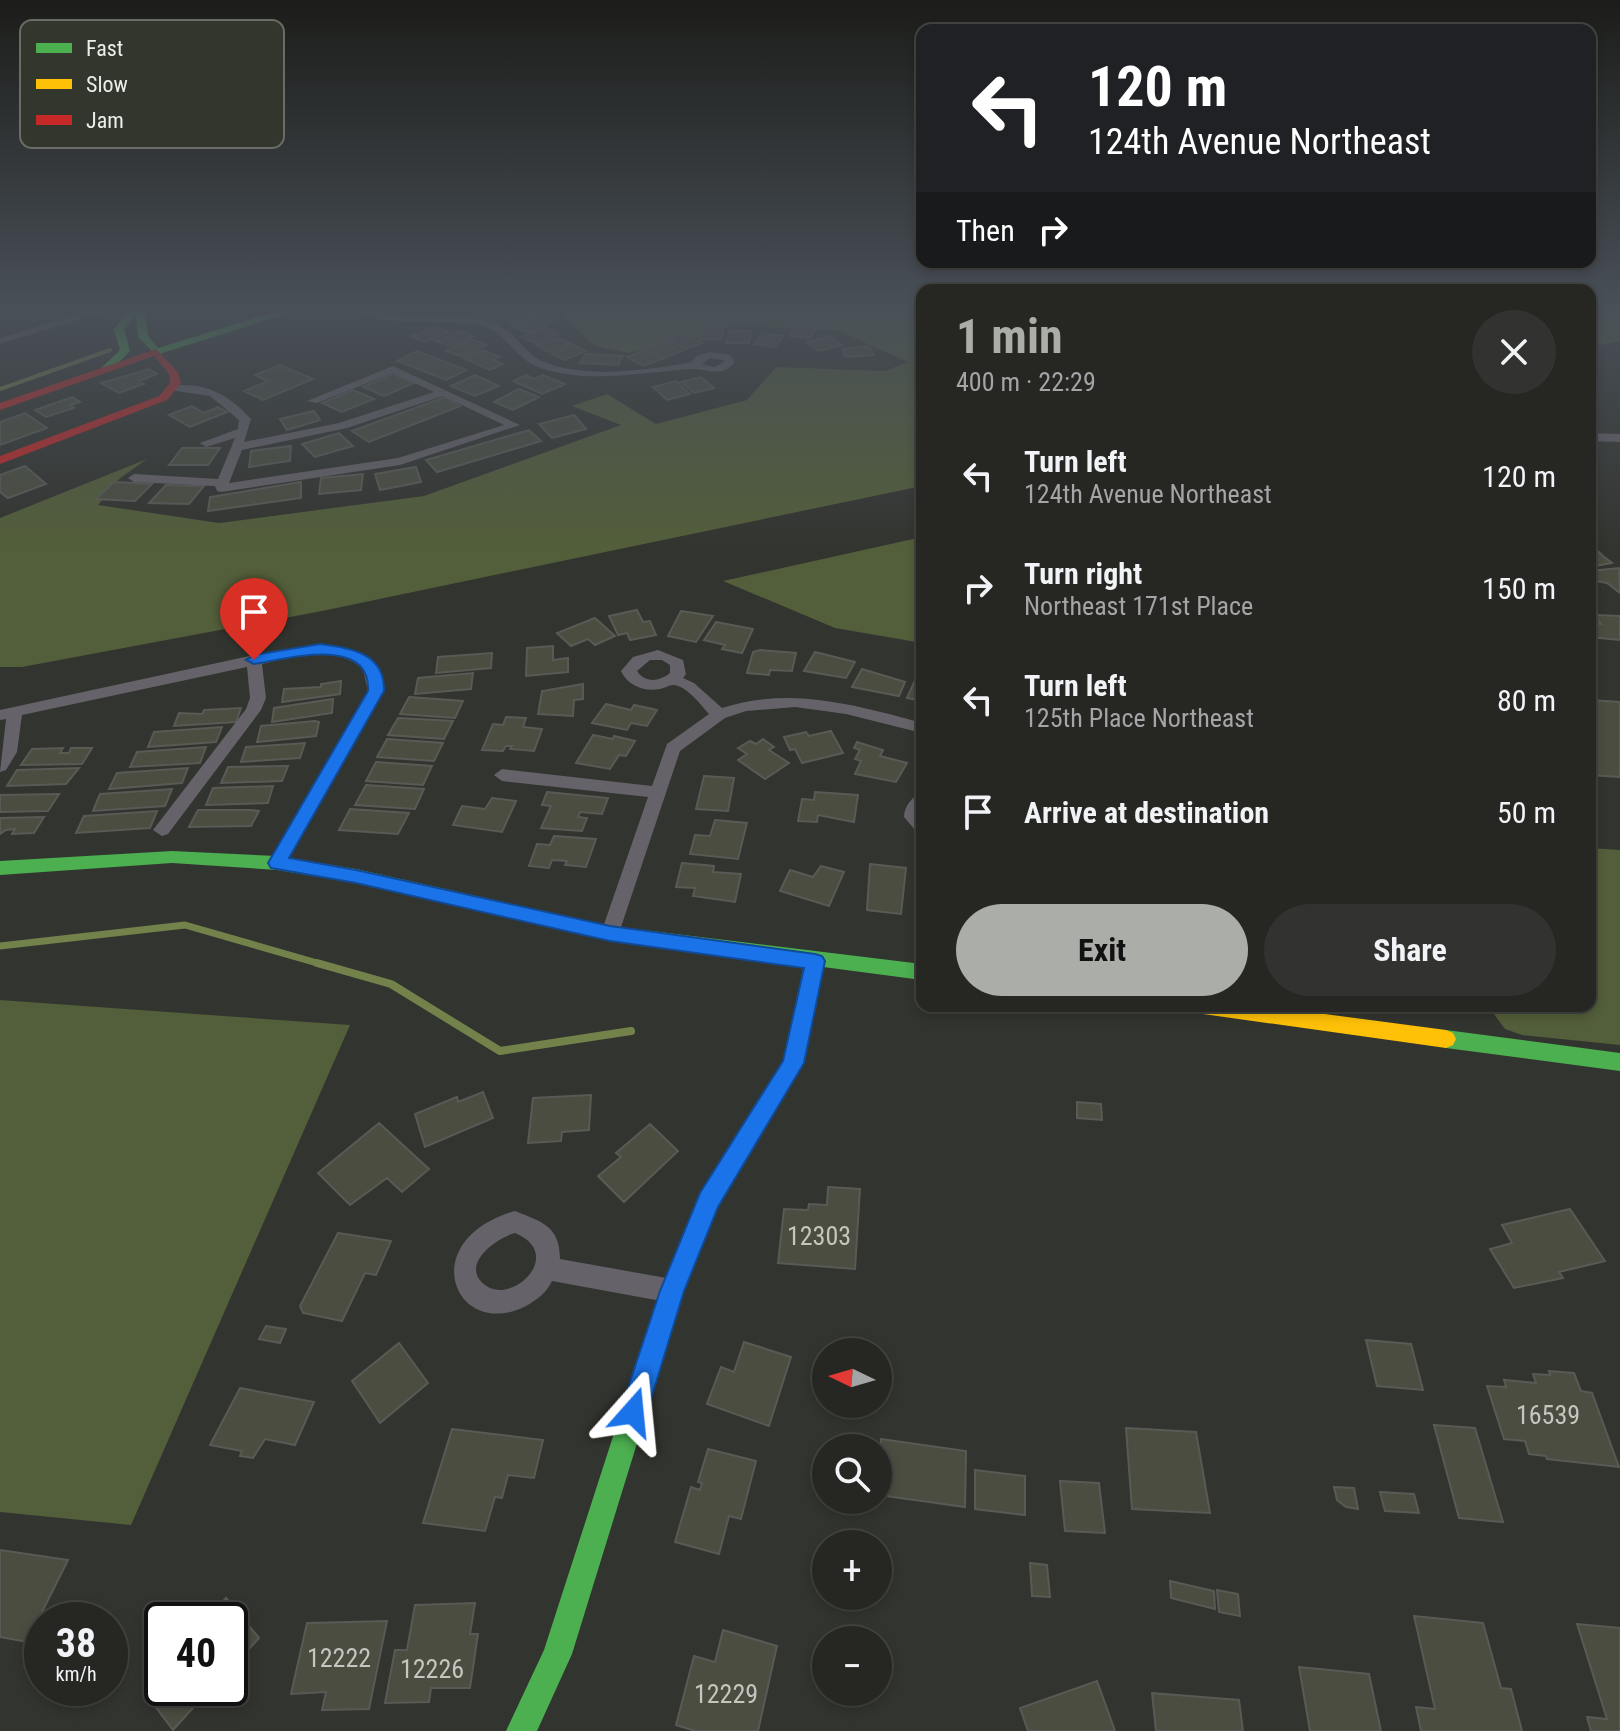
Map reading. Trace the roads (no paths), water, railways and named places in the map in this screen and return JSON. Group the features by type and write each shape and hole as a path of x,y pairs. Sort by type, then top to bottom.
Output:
{"street":[{"path":"0,407 57,387"},
{"path":"0,460 163,398 174,388 203,387 227,401 245,419 238,447 221,485"},
{"path":"313,401 349,387"},
{"path":"134,478 221,485 400,461 514,425 432,387"},
{"path":"238,447 299,439 341,429 444,392"},
{"path":"206,443 243,431"},
{"path":"1596,437 1620,438"},
{"path":"0,766 9,752 7,713 254,660 320,649 342,651 365,661 376,676 376,691 277,863"},
{"path":"162,830 253,710 258,698 254,660"},
{"path":"673,679 689,686 719,714"},
{"path":"610,933 673,748 719,714 740,705 805,701 916,727"},
{"path":"502,775 657,792"},
{"path":"0,868 172,857 277,863 356,876 610,933 916,971"},
{"path":"521,1731 557,1654 672,1291 708,1201 793,1063 815,961"},
{"path":"1248,1012 1620,1062"},
{"path":"547,1268 672,1291"}],"waterway":[{"path":"0,389 6,387"},
{"path":"0,946 185,925 321,964"},
{"path":"321,964 391,984 500,1051 631,1031"}]}
